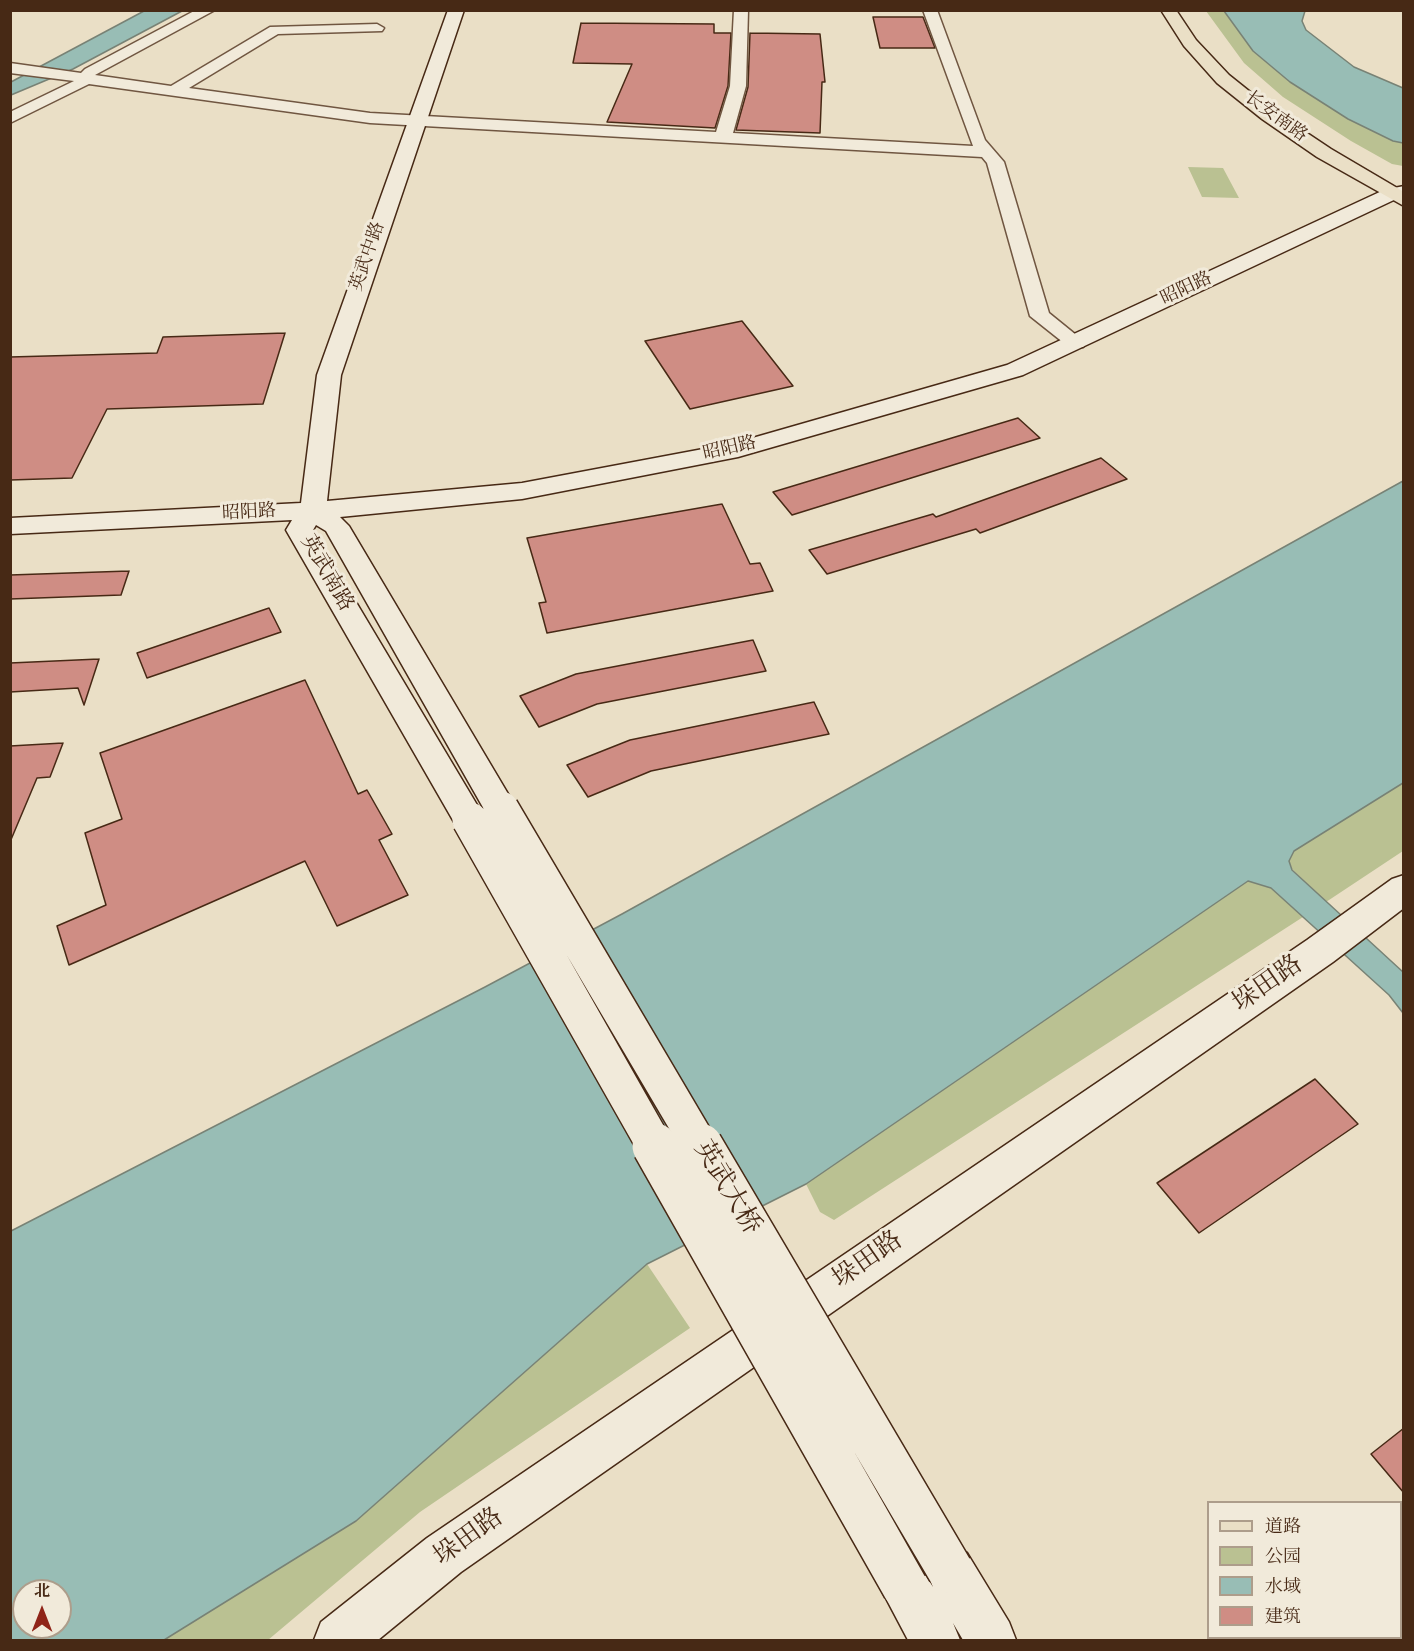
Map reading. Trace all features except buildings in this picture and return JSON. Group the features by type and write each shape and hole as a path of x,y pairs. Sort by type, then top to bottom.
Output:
{"main road":[{"name":"英武中路","path":"316,522 329,375 456,10"},
{"name":"长安南路","path":"1168,10 1190,43 1223,79 1268,115 1401,196"},
{"name":"长安南路","path":"1187,10 1211,46 1239,78 1285,114 1338,149 1401,196"},
{"name":"昭阳路","path":"10,526 316,522 522,490 738,450 1015,370 1401,196"},
{"name":"昭阳路","path":"10,544 521,505 741,460 905,419 1022,382 1084,358 1401,196"},
{"name":"英武南路","path":"316,522 485,815"},
{"name":"英武大桥","path":"485,815 950,1570 991,1641"},
{"name":"英武大桥","path":"485,815 935,1641"},
{"name":"垛田路","path":"339,1641 444,1555 1320,951 1404,889"}],"street":[{"path":"10,118 90,72 208,10"},
{"path":"723,138 738,86 741,10"},
{"path":"930,10 977,141 995,162 1040,316 1076,343"},
{"path":"173,91 275,30 377,28"},
{"path":"10,68 370,118 986,152"}],"green space":[{"path":"1206,11 1224,11 1253,51 1290,82 1348,119 1393,141 1403,143 1403,166 1392,164 1351,141 1283,97 1244,63"},
{"path":"1188,167 1223,168 1239,198 1202,197"},
{"path":"1403,783 1403,851 1326,902 1292,869 1289,861 1294,851"},
{"path":"1248,881 1271,888 1303,917 834,1220 820,1212 806,1184"},
{"path":"647,1264 690,1328 420,1512 268,1640 164,1640 356,1521"}],"water":[{"path":"144,11 182,11 73,69 11,95 11,82"},
{"path":"1224,11 1305,11 1302,21 1306,30 1354,67 1403,88 1403,143 1393,141 1348,119 1290,82 1253,51"},
{"path":"1403,481 1403,783 1294,851 1289,861 1292,870 1403,972 1403,1013 1389,995 1271,888 1248,881 806,1184 647,1264 356,1521 164,1640 11,1640 11,1231 622,914"}]}
